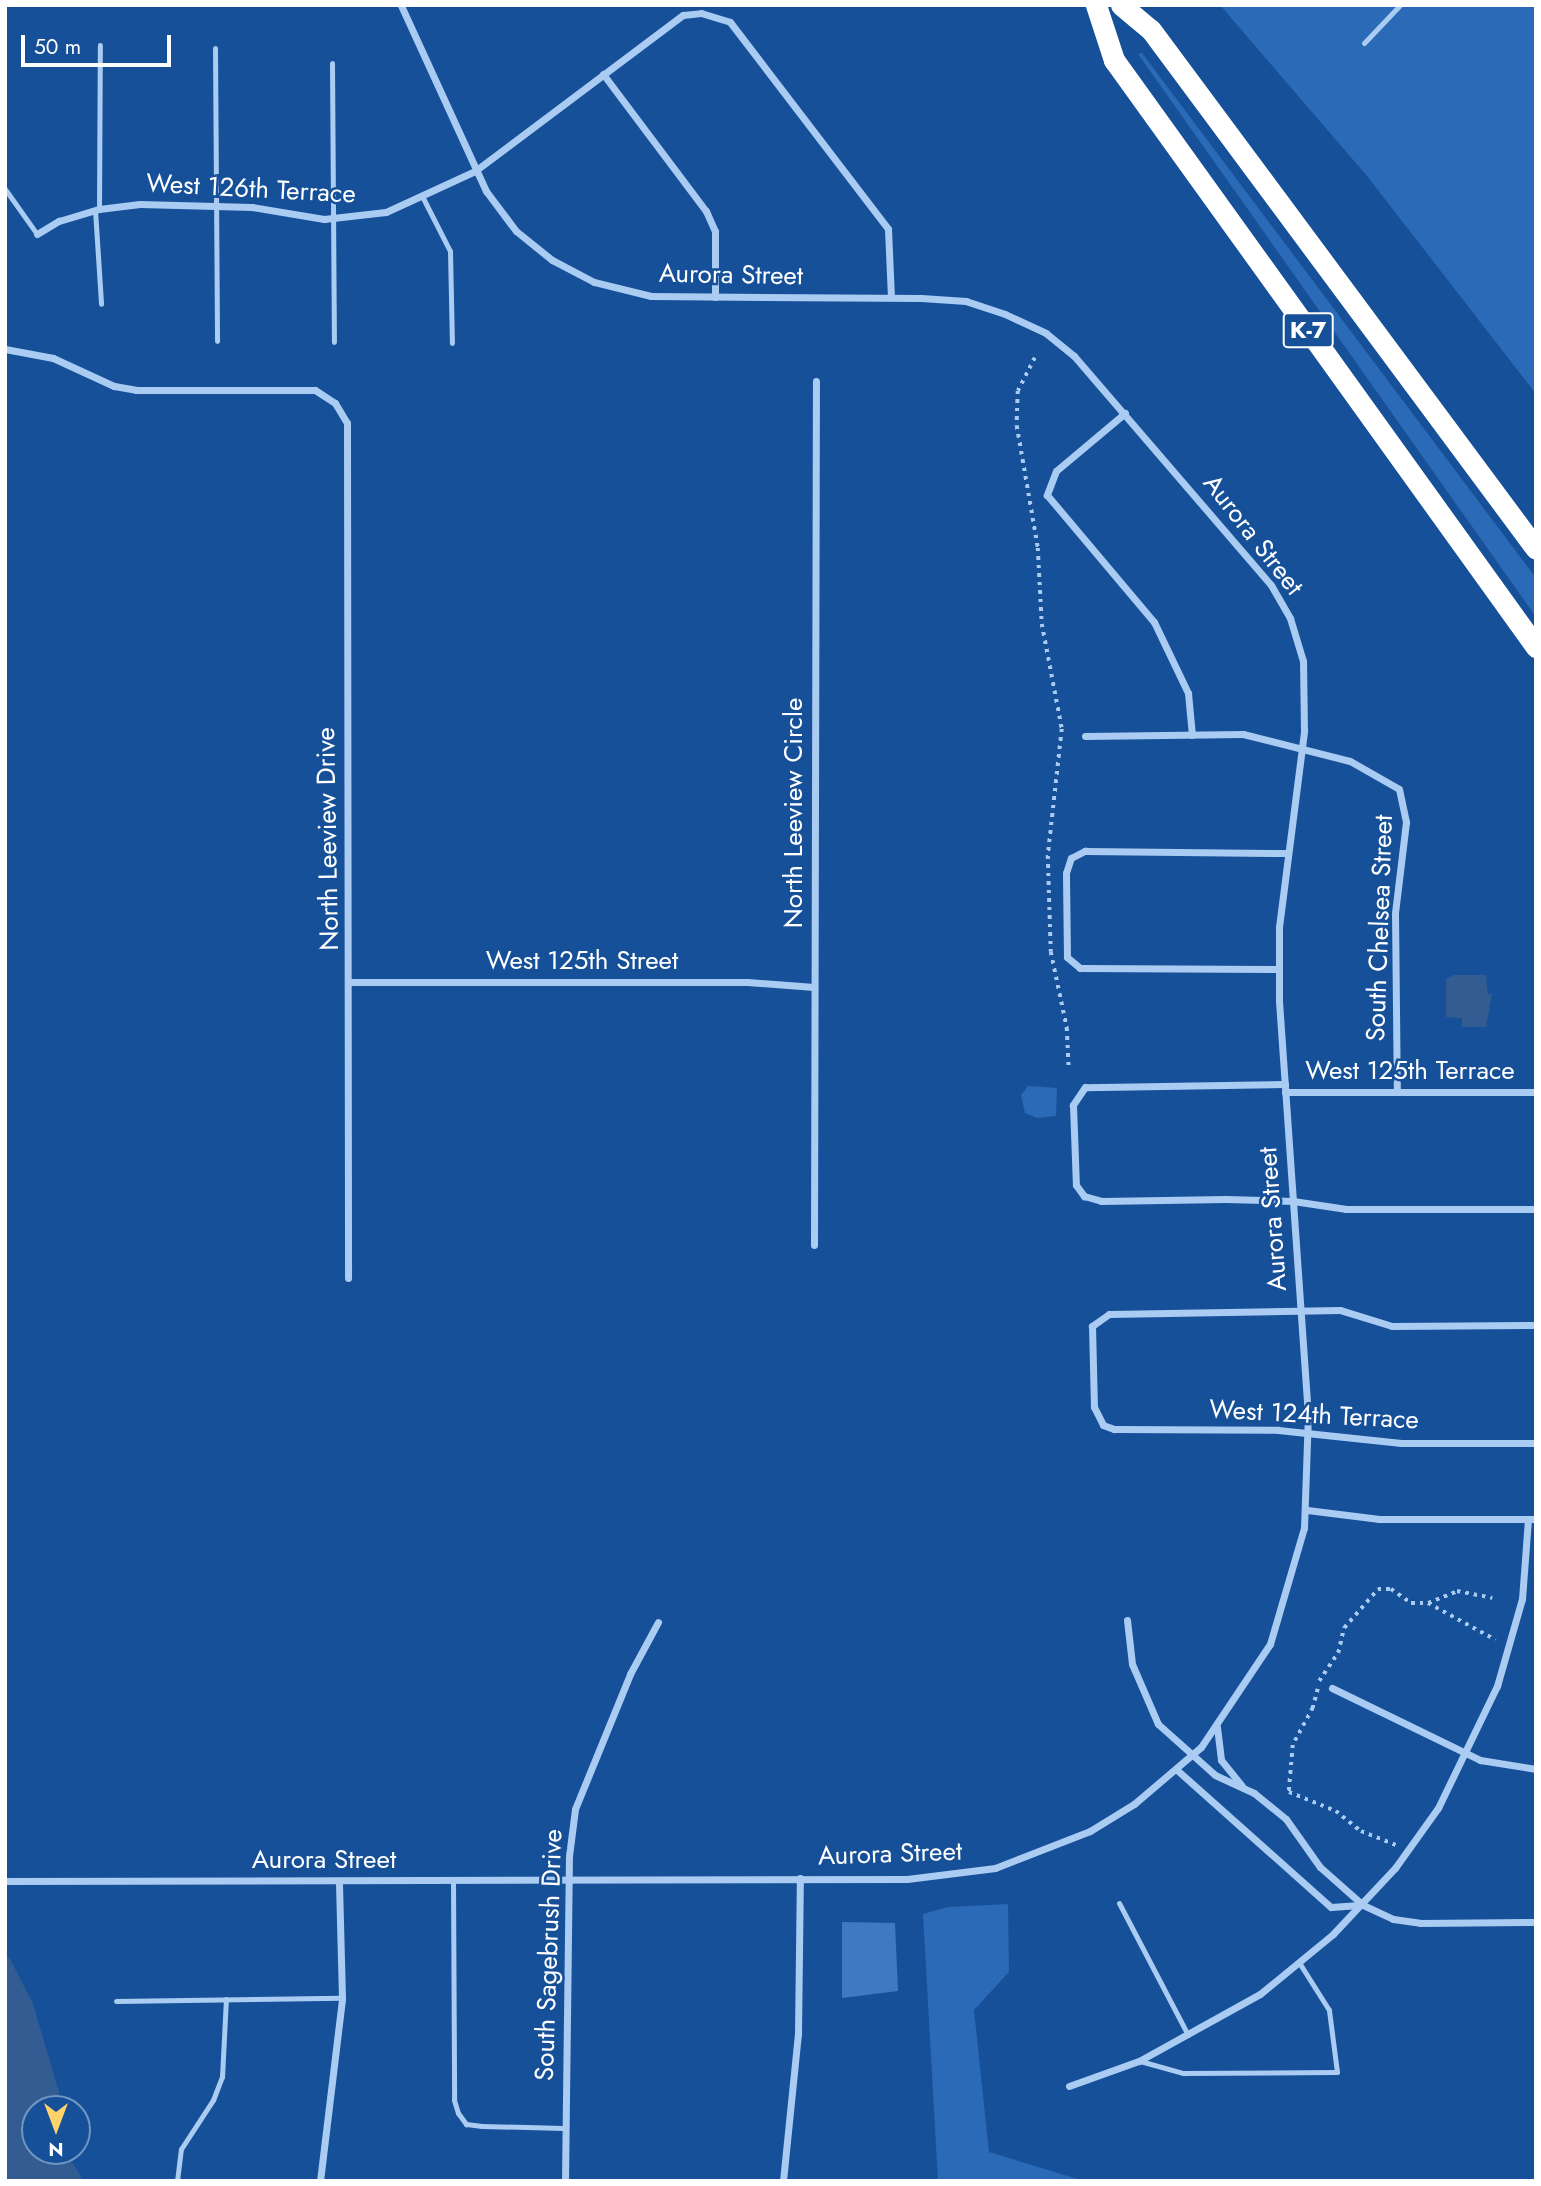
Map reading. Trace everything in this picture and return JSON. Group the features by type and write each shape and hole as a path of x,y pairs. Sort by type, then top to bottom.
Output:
{"highway":[{"name":"K-7","path":"1096,5 1114,60 1536,646"},
{"name":"K-7","path":"1121,5 1151,30 1536,549"}],"street":[{"name":"Aurora Street","path":"5,1881 570,1881 940,1877 1004,1865 1090,1831 1192,1757 1217,1727 1270,1644 1289,1592 1307,1510 1308,1432 1279,968 1286,853 1301,752 1303,661 1290,618 1244,548 1074,356 1046,333 966,301 891,297 651,296 594,282 552,260 516,231 475,171 401,5"},
{"name":"West 126th Terrace","path":"37,234 97,210 140,204 219,205 332,219 386,212 423,198 475,171 682,15 701,13 730,22 888,229 891,297"},
{"path":"603,74 706,211 715,231 715,297"},
{"name":"North Leeview Drive","path":"5,349 53,358 114,386 136,390 288,387 315,390 335,403 347,424 351,982 348,1278"},
{"name":"North Leeview Circle","path":"814,1245 816,381"},
{"path":"1125,413 1056,471 1047,495 1154,622 1188,693 1192,736"},
{"name":"South Chelsea Street","path":"1085,736 1243,734 1301,752 1350,761 1399,789 1406,804 1395,913 1397,1092"},
{"path":"1279,968 1080,968 1067,957 1066,873 1075,854 1286,853"},
{"name":"West 125th Street","path":"351,982 747,982 814,987"},
{"name":"West 125th Terrace","path":"1293,1201 1091,1200 1076,1181 1073,1105 1079,1092 1092,1084 1397,1092 1536,1092"},
{"path":"1293,1201 1346,1209 1536,1209"},
{"path":"1300,1312 1340,1310 1392,1326 1536,1325"},
{"name":"West 124th Terrace","path":"1300,1312 1102,1315 1092,1326 1097,1414 1103,1425 1114,1429 1308,1432 1401,1443 1536,1443"},
{"path":"1069,2086 1139,2061 1260,1994 1300,1964 1363,1905 1416,1842 1467,1754 1514,1634 1528,1563 1532,1519 1379,1519 1307,1510"},
{"path":"1127,1620 1132,1664 1158,1724 1215,1775 1242,1787 1286,1819 1320,1867 1363,1905 1393,1919 1420,1923 1536,1922"},
{"name":"South Sagebrush Drive","path":"565,2181 563,2127 570,2017 570,1881 575,1809 630,1674 658,1622"},
{"path":"1332,1688 1467,1754 1499,1765 1536,1769"},
{"path":"1217,1727 1221,1760 1242,1787"},
{"path":"1177,1770 1331,1907 1363,1905"},
{"path":"783,2181 798,2034 800,1878"},
{"path":"320,2181 342,1998 339,1881"}],"lane":[{"path":"1364,43 1400,5"},
{"path":"100,45 97,210 101,304"},
{"path":"215,48 219,205 217,341"},
{"path":"332,63 334,342"},
{"path":"5,188 37,234"},
{"path":"423,198 450,251 452,343"},
{"path":"453,1880 454,2100 458,2113 466,2124 563,2127"},
{"path":"1119,1903 1188,2035"},
{"path":"1139,2061 1183,2073 1337,2072 1329,2010 1300,1964"},
{"path":"116,2001 342,1998"},
{"path":"177,2181 181,2148 222,2077 226,1999"}],"path":[{"path":"1035,358 1018,391 1017,426 1038,548 1042,624 1062,729 1048,856 1051,951 1067,1028 1069,1070"},
{"path":"1429,1603 1474,1632 1498,1641"}],"shaded area":[{"path":"1220,5 1536,5 1536,394 1367,176"},
{"path":"1142,53 1536,578 1536,617 1138,54"},
{"path":"1454,975 1486,975 1488,994 1492,994 1486,1027 1462,1027 1462,1018 1446,1017 1446,979"},
{"path":"1028,1086 1057,1088 1056,1116 1037,1118 1025,1113 1021,1095"},
{"path":"1008,1904 1009,1972 974,2010 989,2152 1084,2181 938,2181 923,1914 948,1907"},
{"path":"5,1957 9,1957 33,2004 59,2092 59,2095 21,2095 21,2165 74,2165 84,2181 5,2181"}],"building":[{"path":"842,1922 895,1923 898,1991 842,1998"}]}
